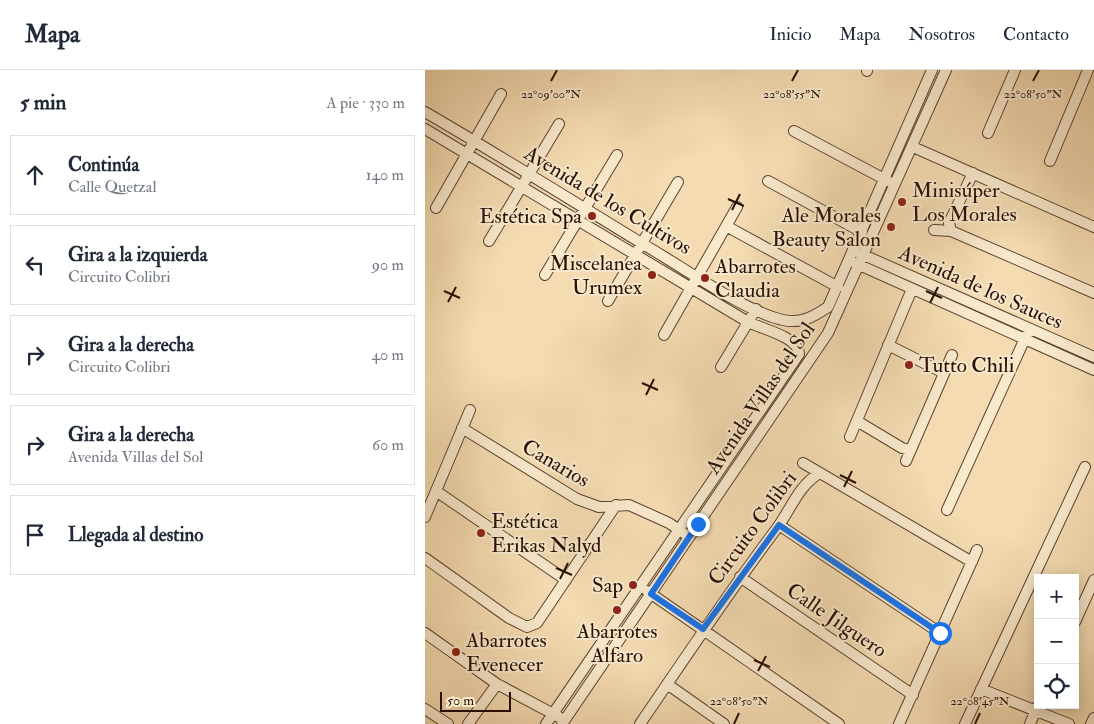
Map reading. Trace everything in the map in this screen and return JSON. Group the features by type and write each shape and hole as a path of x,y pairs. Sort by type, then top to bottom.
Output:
{"street":[{"name":"Avenida Villas del Sol","path":"828,307 932,70"},
{"name":"Avenida Villas del Sol","path":"563,722 828,333 863,261 947,70"},
{"path":"988,133 1015,70"},
{"path":"1050,161 1088,70"},
{"path":"436,208 501,94"},
{"name":"Avenida de los Cultivos","path":"425,112 641,243 756,309 782,320 797,321 810,319 828,307"},
{"path":"489,241 559,124"},
{"name":"Avenida de los Cultivos","path":"425,129 748,322 793,341 799,348 799,354"},
{"path":"794,131 895,186"},
{"path":"913,147 1094,227"},
{"path":"545,275 617,155"},
{"path":"951,231 949,223 973,173"},
{"path":"768,181 862,232"},
{"path":"608,301 677,182"},
{"path":"664,334 737,206"},
{"path":"726,226 838,287"},
{"path":"934,230 951,231 1094,293"},
{"name":"Avenida de los Sauces","path":"852,256 1094,357"},
{"name":"Avenida de los Sauces","path":"863,261 912,289 1094,370"},
{"path":"850,437 912,289"},
{"path":"721,367 756,309"},
{"path":"947,510 1029,329"},
{"path":"888,345 944,373"},
{"name":"Avenida Villas del Sol","path":"546,724 799,354"},
{"path":"799,354 812,358"},
{"path":"906,461 952,355"},
{"path":"425,517 470,410"},
{"path":"761,410 770,416"},
{"path":"857,421 902,448 911,450"},
{"name":"Canarios","path":"462,428 577,500 599,507 629,505 689,537"},
{"path":"803,463 817,474"},
{"path":"965,724 1085,466"},
{"name":"Circuito Colibri","path":"639,724 703,629 779,525 806,482 817,474 972,562"},
{"path":"436,491 565,580"},
{"path":"425,558 509,618 527,627 537,623 616,505"},
{"path":"779,525 940,633"},
{"path":"899,724 977,550"},
{"name":"Calle Jilguero","path":"740,577 913,695"},
{"path":"1076,619 1094,580"},
{"path":"641,586 839,724"},
{"path":"425,633 497,684 553,714 563,722"},
{"path":"468,724 497,684"},
{"path":"667,684 717,722"},
{"path":"981,690 1034,707"},
{"path":"425,709 448,724"},
{"path":"1030,724 1037,709"},
{"path":"1039,709 1069,724"},
{"path":"1091,724 1094,718"}],"place":[{"name":"Minisúper Los Morales","path":"902,202"},
{"name":"Estética Spa","path":"592,216"},
{"name":"Ale Morales Beauty Salon","path":"891,227"},
{"name":"Miscelanea Urumex","path":"652,275"},
{"name":"Abarrotes Claudia","path":"705,278"},
{"name":"Tutto Chili","path":"909,365"},
{"name":"Estética Erikas Nalyd","path":"481,533"},
{"name":"Sap","path":"633,585"},
{"name":"Abarrotes Alfaro","path":"617,610"},
{"name":"Abarrotes Evenecer","path":"456,652"}],"route":[{"path":"698,524 651,594 703,629 779,525 940,633"}]}
